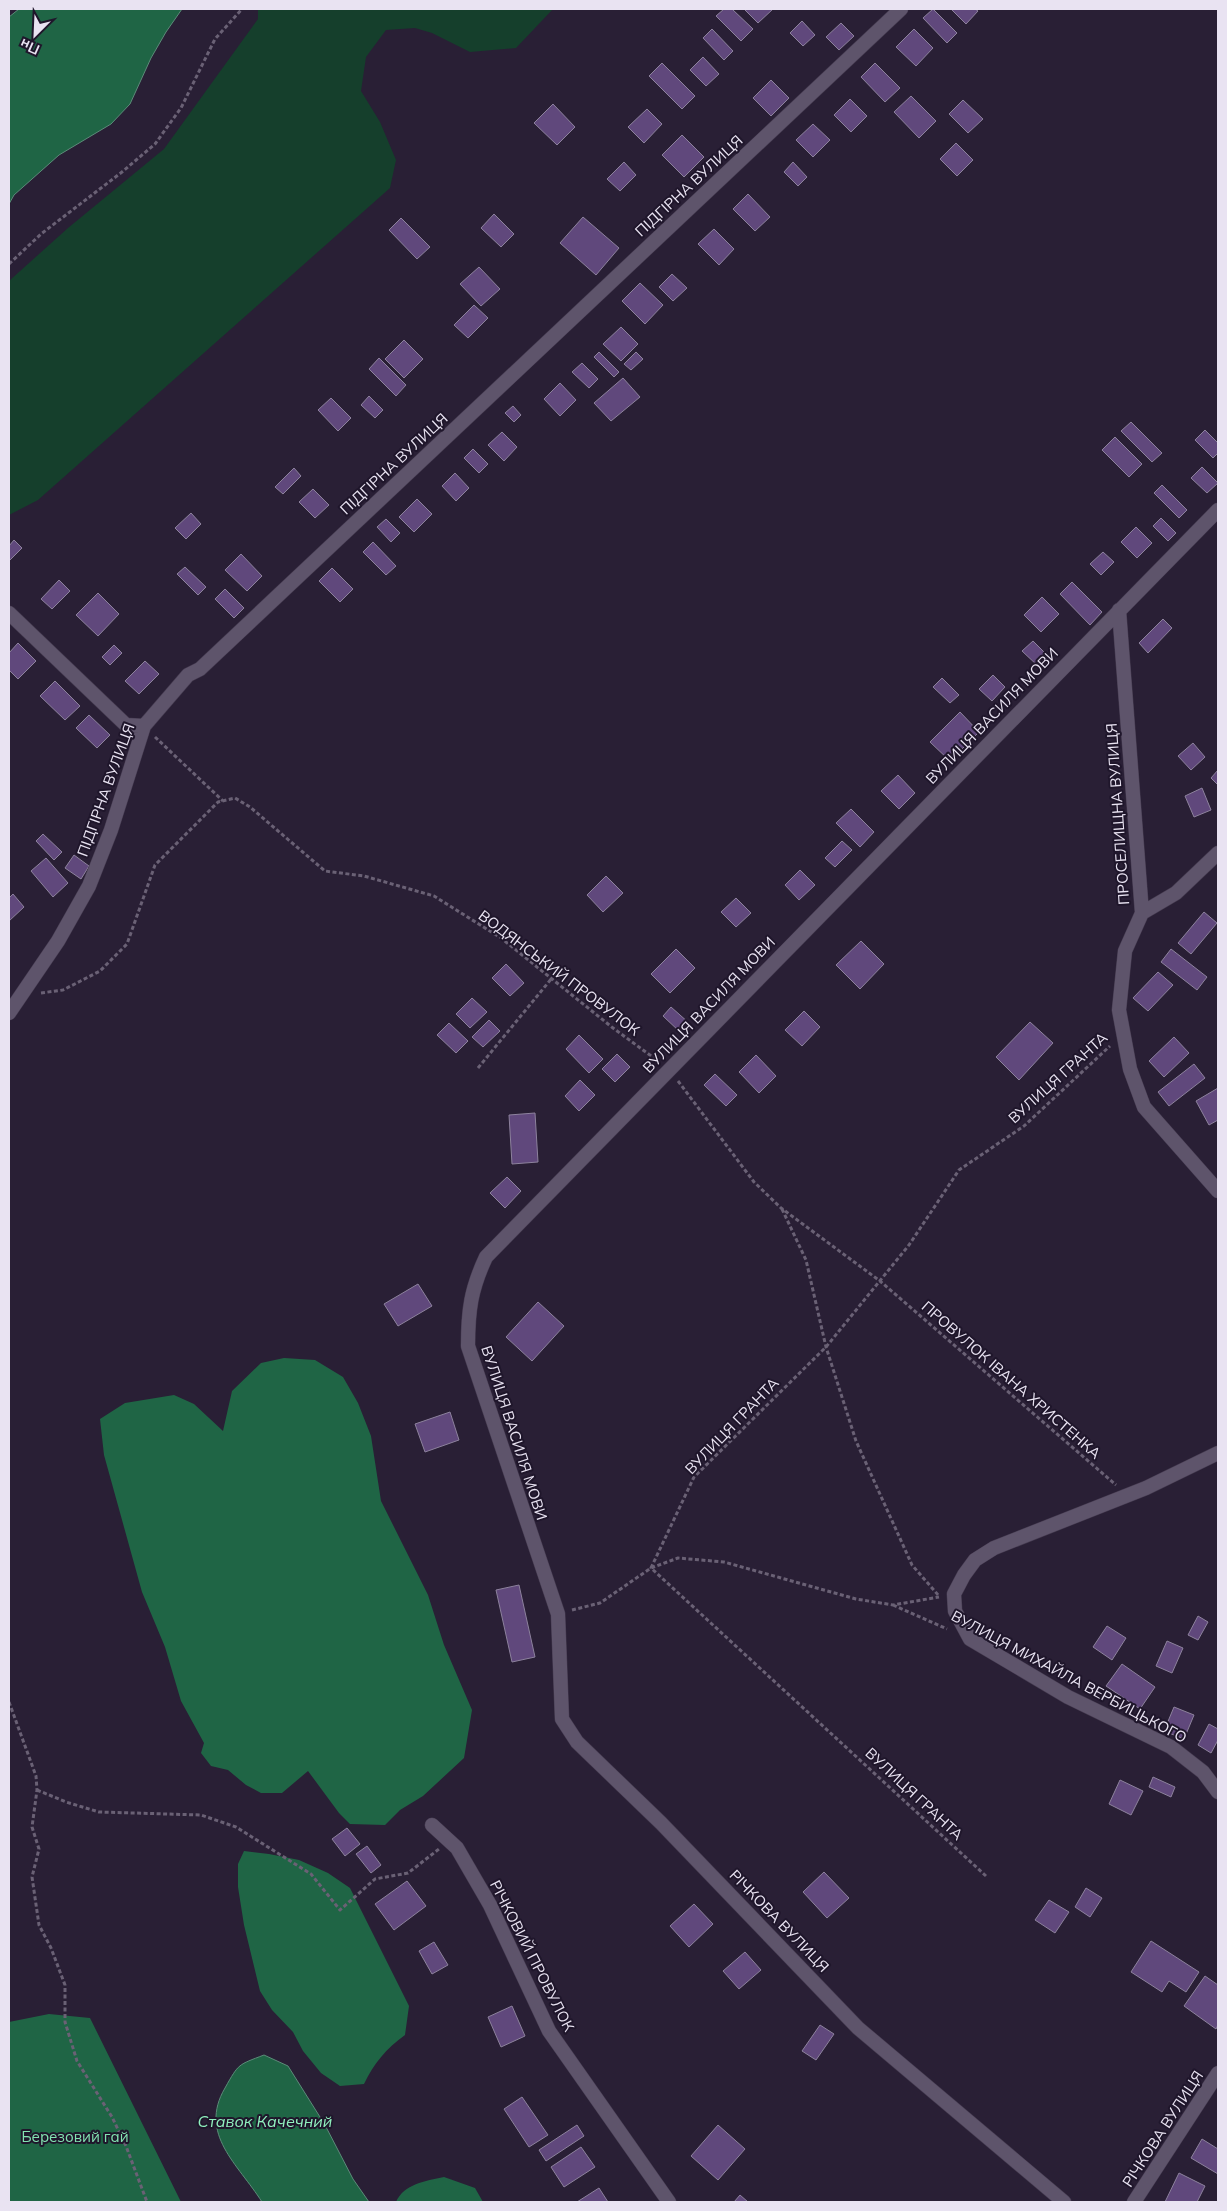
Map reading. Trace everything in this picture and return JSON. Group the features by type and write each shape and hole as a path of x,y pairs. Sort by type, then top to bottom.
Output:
{"street":[{"name":"ПІДГІРНА ВУЛИЦЯ","path":"9,1013 58,940 89,886 111,830 144,726 188,675 200,669 901,9"},
{"name":"ВУЛИЦЯ ВАСИЛЯ МОВИ","path":"558,1614 468,1346 468,1314 474,1282 486,1257 1218,510"},
{"name":"ПРОСЕЛИЩНА ВУЛИЦЯ","path":"1118,610 1142,913 1125,951 1119,1010 1123,1034 1130,1069 1144,1106 1218,1191"},
{"path":"9,613 126,725 144,726"},
{"path":"1142,913 1176,893 1218,853"},
{"path":"970,1639 955,1611 954,1594 975,1560 994,1548 1128,1496 1218,1454"},
{"name":"РІЧКОВА ВУЛИЦЯ","path":"558,1614 562,1719 577,1742 661,1823 858,2028 1064,2202"},
{"name":"ВУЛИЦЯ МИХАЙЛА ВЕРБИЦЬКОГО","path":"970,1639 1068,1697 1171,1747 1204,1772 1218,1792"},
{"name":"РІЧКОВИЙ ПРОВУЛОК","path":"432,1825 457,1848 490,1905 549,2031 669,2202"},
{"name":"РІЧКОВА ВУЛИЦЯ","path":"1134,2202 1218,2073"}],"path":[{"path":"9,264 41,234 122,172 155,144 181,108 215,39 242,9"},
{"path":"144,726 223,801"},
{"name":"ВОДЯНСЬКИЙ ПРОВУЛОК","path":"223,801 235,798 250,807 325,871 364,876 434,896 500,938 612,1028 669,1069 754,1182 781,1208 880,1281"},
{"path":"21,997 63,990 100,971 127,944 156,865 199,818 218,802 223,801"},
{"path":"478,1068 552,978"},
{"name":"ВУЛИЦЯ ГРАНТА","path":"986,1876 651,1568 694,1477 826,1347 909,1245 959,1170 1024,1126 1123,1034"},
{"path":"781,1208 806,1260 826,1347 856,1440 912,1565 939,1597"},
{"name":"ПРОВУЛОК ІВАНА ХРИСТЕНКА","path":"880,1281 1128,1496"},
{"name":"ВУЛИЦЯ МИХАЙЛА ВЕРБИЦЬКОГО","path":"558,1614 600,1603 651,1568 678,1558 724,1562 856,1598 893,1605 970,1639"},
{"name":"ВУЛИЦЯ МИХАЙЛА ВЕРБИЦЬКОГО","path":"893,1605 954,1594"},
{"path":"9,1702 36,1776 37,1790 32,1826 38,1849 32,1877 39,1925 51,1948 65,1985 65,2022 77,2061 112,2116 126,2146 147,2202"},
{"path":"37,1790 66,1802 100,1812 200,1815 236,1826 311,1874 340,1910 375,1879 408,1873 449,1841"}],"shaded area":[{"path":"258,9 553,9 516,48 470,52 432,33 415,28 386,30 366,57 361,91 380,122 396,160 390,188 38,500 9,515 9,281 68,228 164,149 258,19"}],"green space":[{"path":"284,1358 315,1360 343,1377 358,1403 371,1436 381,1501 428,1595 444,1645 472,1710 464,1758 423,1796 400,1810 385,1825 350,1824 339,1813 308,1771 282,1793 261,1793 246,1785 228,1770 211,1766 201,1753 204,1743 181,1701 165,1647 142,1592 104,1455 100,1419 125,1403 174,1395 194,1404 223,1431 232,1391 261,1363"},
{"path":"244,1851 299,1860 328,1873 350,1888 409,2006 405,2035 381,2057 364,2084 340,2086 321,2073 303,2051 293,2032 272,2010 260,1991 244,1925 238,1887 238,1864"},
{"name":"Березовий гай","path":"49,2014 90,2018 181,2202 9,2202 9,2022"},
{"path":"444,2177 475,2188 483,2202 396,2202 404,2191 410,2187"}],"water":[{"path":"19,9 182,9 151,58 130,104 111,124 59,155 14,195 9,204 9,17"},
{"name":"Ставок Качечний","path":"264,2055 288,2066 325,2125 353,2179 369,2202 262,2202 252,2188 224,2148 216,2120 218,2105 233,2074 244,2063"}],"building":[{"path":"724,9 732,9 753,29 741,41 716,16"},
{"path":"744,9 773,9 758,23"},
{"path":"933,9 957,33 947,43 923,18"},
{"path":"951,9 975,9 978,11 966,24"},
{"path":"802,21 815,35 803,46 790,33"},
{"path":"841,23 854,36 839,50 826,37"},
{"path":"712,29 733,51 724,60 703,38"},
{"path":"914,29 933,48 916,66 896,47"},
{"path":"703,57 719,74 706,86 690,70"},
{"path":"662,63 695,96 682,109 649,76"},
{"path":"875,63 900,88 885,102 861,77"},
{"path":"771,80 789,98 771,116 753,98"},
{"path":"911,96 936,121 919,138 894,112"},
{"path":"850,99 867,116 851,132 834,115"},
{"path":"963,100 983,119 968,133 949,114"},
{"path":"553,104 575,127 557,145 534,123"},
{"path":"647,109 662,124 644,143 628,127"},
{"path":"813,124 830,140 813,157 796,140"},
{"path":"682,135 704,157 684,177 662,155"},
{"path":"956,143 973,160 957,176 940,159"},
{"path":"624,162 636,175 620,191 607,179"},
{"path":"793,162 807,177 798,186 784,172"},
{"path":"748,194 770,217 755,231 733,209"},
{"path":"494,214 514,234 501,247 481,228"},
{"path":"583,217 619,248 596,275 560,243"},
{"path":"401,218 430,247 417,259 389,230"},
{"path":"714,229 734,249 719,265 698,244"},
{"path":"479,267 500,289 481,306 460,284"},
{"path":"672,274 687,288 673,301 659,287"},
{"path":"640,283 663,305 645,324 622,301"},
{"path":"474,305 488,318 468,338 454,325"},
{"path":"621,327 638,344 621,361 603,344"},
{"path":"404,340 423,359 404,378 385,359"},
{"path":"599,352 619,372 614,377 594,357"},
{"path":"636,352 643,359 631,370 624,364"},
{"path":"379,358 406,385 396,396 369,369"},
{"path":"582,363 598,379 589,388 572,372"},
{"path":"623,378 640,397 611,421 594,403"},
{"path":"560,383 576,400 560,416 544,399"},
{"path":"369,396 383,410 375,418 361,405"},
{"path":"331,398 351,418 338,431 318,410"},
{"path":"513,406 521,415 514,422 505,413"},
{"path":"1131,422 1162,453 1152,462 1121,431"},
{"path":"1205,430 1218,443 1218,453 1213,458 1195,440"},
{"path":"502,432 517,447 504,461 488,445"},
{"path":"1115,437 1142,464 1129,477 1102,450"},
{"path":"473,449 488,464 479,473 464,458"},
{"path":"1202,467 1218,483 1207,493 1191,478"},
{"path":"294,468 301,476 283,494 275,487"},
{"path":"455,473 469,488 456,501 442,486"},
{"path":"1162,485 1187,510 1179,518 1154,493"},
{"path":"313,489 329,505 315,518 299,502"},
{"path":"417,499 432,514 414,532 399,517"},
{"path":"191,513 201,524 186,539 175,528"},
{"path":"1161,518 1176,533 1168,541 1153,526"},
{"path":"386,519 400,533 391,542 377,527"},
{"path":"1136,527 1152,543 1137,558 1121,542"},
{"path":"14,540 22,548 9,561 9,546"},
{"path":"373,542 396,566 386,575 363,552"},
{"path":"1103,552 1114,562 1101,575 1090,564"},
{"path":"241,554 262,576 247,591 225,570"},
{"path":"185,567 206,587 198,595 177,574"},
{"path":"332,568 353,589 340,602 319,581"},
{"path":"59,580 70,591 52,609 41,599"},
{"path":"1072,582 1102,612 1090,625 1060,594"},
{"path":"225,589 244,608 234,618 215,599"},
{"path":"98,593 119,614 98,636 76,615"},
{"path":"1042,597 1059,614 1041,632 1024,615"},
{"path":"1163,619 1172,628 1148,653 1139,643"},
{"path":"1033,641 1048,656 1038,666 1022,651"},
{"path":"18,643 36,661 18,679 9,670 9,653"},
{"path":"114,645 122,653 110,665 102,657"},
{"path":"145,661 159,674 139,694 125,681"},
{"path":"993,675 1005,687 992,701 979,689"},
{"path":"942,678 959,695 950,703 933,687"},
{"path":"55,681 80,706 65,720 40,696"},
{"path":"960,712 979,732 950,761 930,742"},
{"path":"89,715 110,735 97,748 76,728"},
{"path":"1193,743 1205,757 1191,770 1178,756"},
{"path":"1218,770 1218,785 1211,778"},
{"path":"898,775 915,793 899,809 881,791"},
{"path":"1202,788 1211,810 1194,817 1185,796"},
{"path":"851,809 874,832 860,847 836,823"},
{"path":"43,834 62,852 54,860 36,841"},
{"path":"842,841 852,850 835,867 825,858"},
{"path":"74,855 89,866 81,879 65,868"},
{"path":"46,858 68,883 53,897 31,871"},
{"path":"800,870 815,885 799,900 785,885"},
{"path":"606,876 623,893 603,912 587,895"},
{"path":"13,894 24,907 9,921 9,898"},
{"path":"736,898 751,913 736,927 721,912"},
{"path":"1204,912 1217,923 1191,954 1178,943"},
{"path":"861,941 884,964 860,989 836,965"},
{"path":"676,949 695,968 670,993 651,974"},
{"path":"1171,949 1207,977 1197,990 1161,962"},
{"path":"506,964 524,983 510,996 492,978"},
{"path":"1158,972 1173,985 1148,1011 1133,998"},
{"path":"472,998 487,1012 470,1028 456,1014"},
{"path":"671,1007 689,1023 680,1032 663,1016"},
{"path":"804,1011 820,1027 802,1046 785,1030"},
{"path":"489,1020 500,1031 483,1047 472,1037"},
{"path":"1030,1022 1053,1043 1019,1080 996,1057"},
{"path":"449,1023 468,1041 456,1053 437,1035"},
{"path":"579,1035 603,1059 589,1073 566,1049"},
{"path":"1174,1037 1189,1053 1164,1077 1149,1061"},
{"path":"617,1054 630,1067 615,1082 602,1069"},
{"path":"756,1055 776,1076 759,1093 739,1072"},
{"path":"1194,1064 1205,1078 1169,1106 1158,1092"},
{"path":"715,1074 737,1095 726,1106 704,1085"},
{"path":"580,1080 595,1095 579,1111 565,1096"},
{"path":"1218,1088 1218,1120 1209,1125 1196,1101"},
{"path":"535,1113 538,1162 512,1164 509,1115"},
{"path":"507,1177 521,1191 505,1208 490,1193"},
{"path":"418,1284 432,1306 398,1326 384,1304"},
{"path":"538,1302 564,1326 532,1361 506,1337"},
{"path":"450,1412 459,1440 425,1452 415,1424"},
{"path":"519,1585 535,1657 512,1662 496,1590"},
{"path":"1198,1616 1208,1622 1198,1640 1188,1635"},
{"path":"1107,1626 1126,1638 1112,1660 1093,1647"},
{"path":"1167,1641 1183,1648 1172,1673 1156,1666"},
{"path":"1122,1664 1155,1687 1140,1709 1106,1686"},
{"path":"1174,1707 1194,1715 1184,1739 1164,1731"},
{"path":"1209,1724 1218,1729 1218,1740 1211,1753 1198,1745"},
{"path":"1153,1777 1175,1787 1171,1797 1149,1787"},
{"path":"1120,1780 1143,1791 1131,1815 1109,1804"},
{"path":"347,1828 360,1844 345,1856 332,1839"},
{"path":"367,1846 381,1865 371,1873 356,1854"},
{"path":"824,1872 849,1898 827,1918 803,1892"},
{"path":"407,1881 426,1906 394,1930 375,1904"},
{"path":"1086,1888 1102,1898 1090,1917 1075,1907"},
{"path":"1049,1900 1069,1912 1055,1933 1035,1920"},
{"path":"694,1904 713,1924 689,1947 670,1926"},
{"path":"1151,1941 1199,1972 1186,1992 1169,1981 1162,1992 1131,1972"},
{"path":"434,1942 448,1965 432,1974 419,1951"},
{"path":"745,1952 761,1970 739,1989 723,1971"},
{"path":"1205,1976 1218,1985 1218,2025 1216,2029 1184,2006"},
{"path":"512,2006 525,2036 501,2047 488,2017"},
{"path":"820,2025 834,2034 816,2060 802,2051"},
{"path":"522,2097 548,2135 529,2147 504,2109"},
{"path":"577,2125 584,2136 546,2161 539,2150"},
{"path":"718,2125 745,2149 718,2180 691,2156"},
{"path":"1202,2139 1218,2149 1218,2174 1191,2158"},
{"path":"581,2147 595,2167 564,2187 551,2167"},
{"path":"1179,2173 1205,2186 1197,2202 1165,2202"},
{"path":"599,2188 608,2202 577,2202"},
{"path":"740,2195 748,2202 734,2202"}]}
